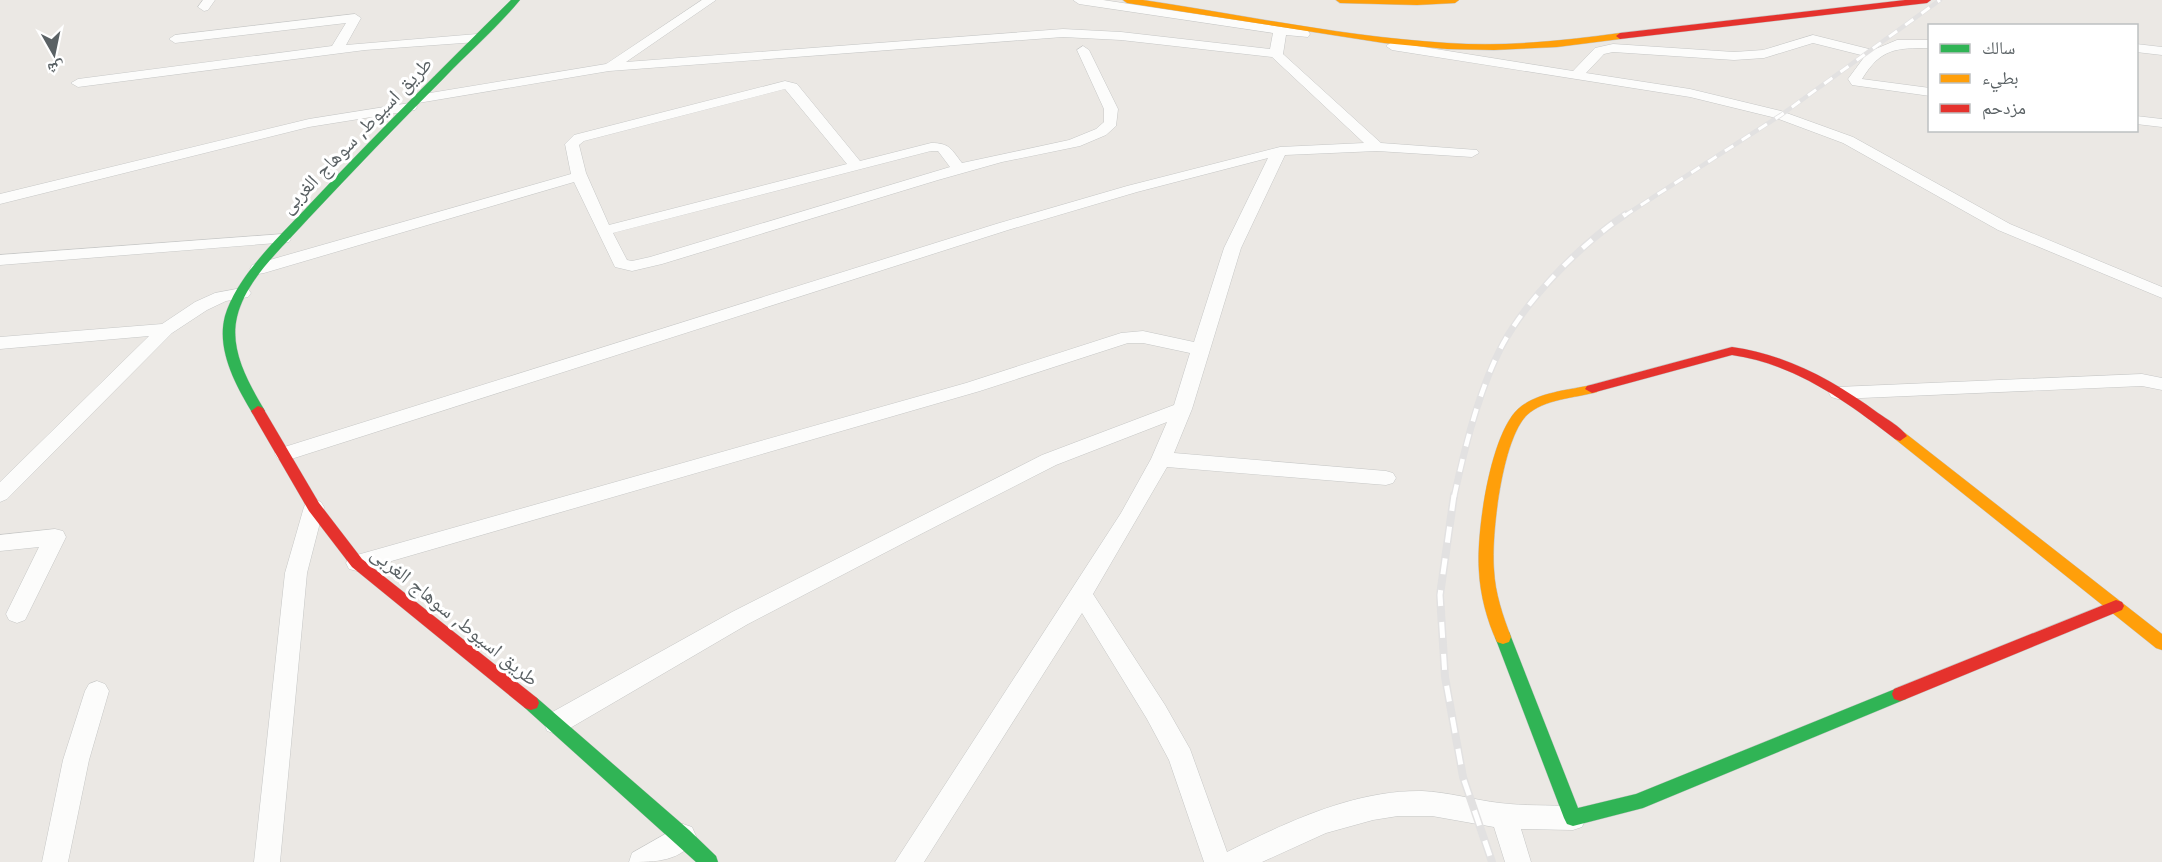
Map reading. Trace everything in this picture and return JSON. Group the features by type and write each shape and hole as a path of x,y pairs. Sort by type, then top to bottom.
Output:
{"main road":[{"name":"طريق اسيوط, سوهاج الغربى","path":"516,0 361,155 258,269 242,293 230,320 229,347 249,396 314,507 357,563 556,723 709,862"},
{"path":"1127,0 1384,40 1448,46 1557,44 1927,0"},
{"path":"1340,0 1417,2 1455,0"},
{"path":"2116,606 1637,802 1573,818 1499,626 1486,570 1490,500 1516,419 1534,405 1740,350 1761,354 1838,393 1899,435 2116,606 2162,643"}],"street":[{"path":"609,67 710,0"},
{"path":"1079,0 1690,93 1781,115 1848,140 2004,227 2162,293"},
{"path":"175,39 355,18 336,50"},
{"path":"1276,54 1280,30"},
{"path":"0,199 298,126 609,67 1063,33 1121,36 1276,54 1377,147"},
{"path":"78,83 336,50 477,38"},
{"path":"1576,75 1600,51 1613,48 1744,55 1771,52 1813,39 1874,54"},
{"path":"1928,44 1897,44 1874,54 1855,79 1857,82 1928,92"},
{"path":"2138,48 2162,51"},
{"path":"857,166 792,87 785,85 579,138 572,144 580,176 604,231 621,263 632,267 760,229 818,209 959,169 1062,146 1104,132 1111,123 1111,109 1083,50"},
{"path":"2138,120 2162,123"},
{"path":"604,231 936,146 942,147 959,169"},
{"path":"285,454 1002,227 1143,186 1280,151 1377,147 1472,153"},
{"path":"908,862 974,765 1082,595 1118,537 1161,459 1182,409 1199,349 1238,235 1280,151"},
{"path":"258,269 580,176"},
{"path":"0,260 283,239"},
{"path":"0,494 166,329 201,306 221,297 242,293"},
{"path":"0,344 166,329"},
{"path":"357,563 973,387 1127,337 1143,337 1199,349"},
{"path":"1838,393 2142,380 2162,384"},
{"path":"556,723 740,618 1049,460 1182,409"},
{"path":"1161,459 1386,478"},
{"path":"0,471 27,468"},
{"path":"267,862 296,573 314,507"},
{"path":"0,543 55,537 17,614"},
{"path":"1082,595 1156,712 1181,757 1217,862"},
{"path":"55,862 76,760 97,691"},
{"path":"1235,862 1268,845 1333,819 1374,808 1422,803 1504,816 1573,818"},
{"path":"1504,816 1518,862"},
{"path":"642,862 683,836"}],"railway":[{"path":"1624,216 1781,115 1940,0"},
{"path":"1454,497 1476,410 1488,376 1505,340 1518,319 1551,279 1589,243 1626,214"},
{"path":"1454,495 1440,595 1445,677 1463,777 1492,862"}],"traffic: fast":[{"path":"258,411 240,378 230,341 231,317 243,291 274,250 332,187 516,0"},
{"path":"1503,637 1573,818 1637,802 1900,694"},
{"path":"531,703 683,836 709,862"}],"traffic: slow":[{"path":"1127,0 1384,40 1447,46 1494,47 1557,44 1620,36"},
{"path":"1340,0 1417,2 1455,0"},
{"path":"1503,637 1489,587 1486,555 1494,486 1506,440 1514,423 1530,407 1547,400 1592,389"},
{"path":"1900,436 2162,643"}],"traffic: jam":[{"path":"1620,36 1927,0"},
{"path":"1592,389 1732,351 1754,354 1799,370 1821,382 1863,408 1900,436"},
{"path":"258,411 314,507 357,563 531,703"},
{"path":"1900,694 2116,606"}]}
